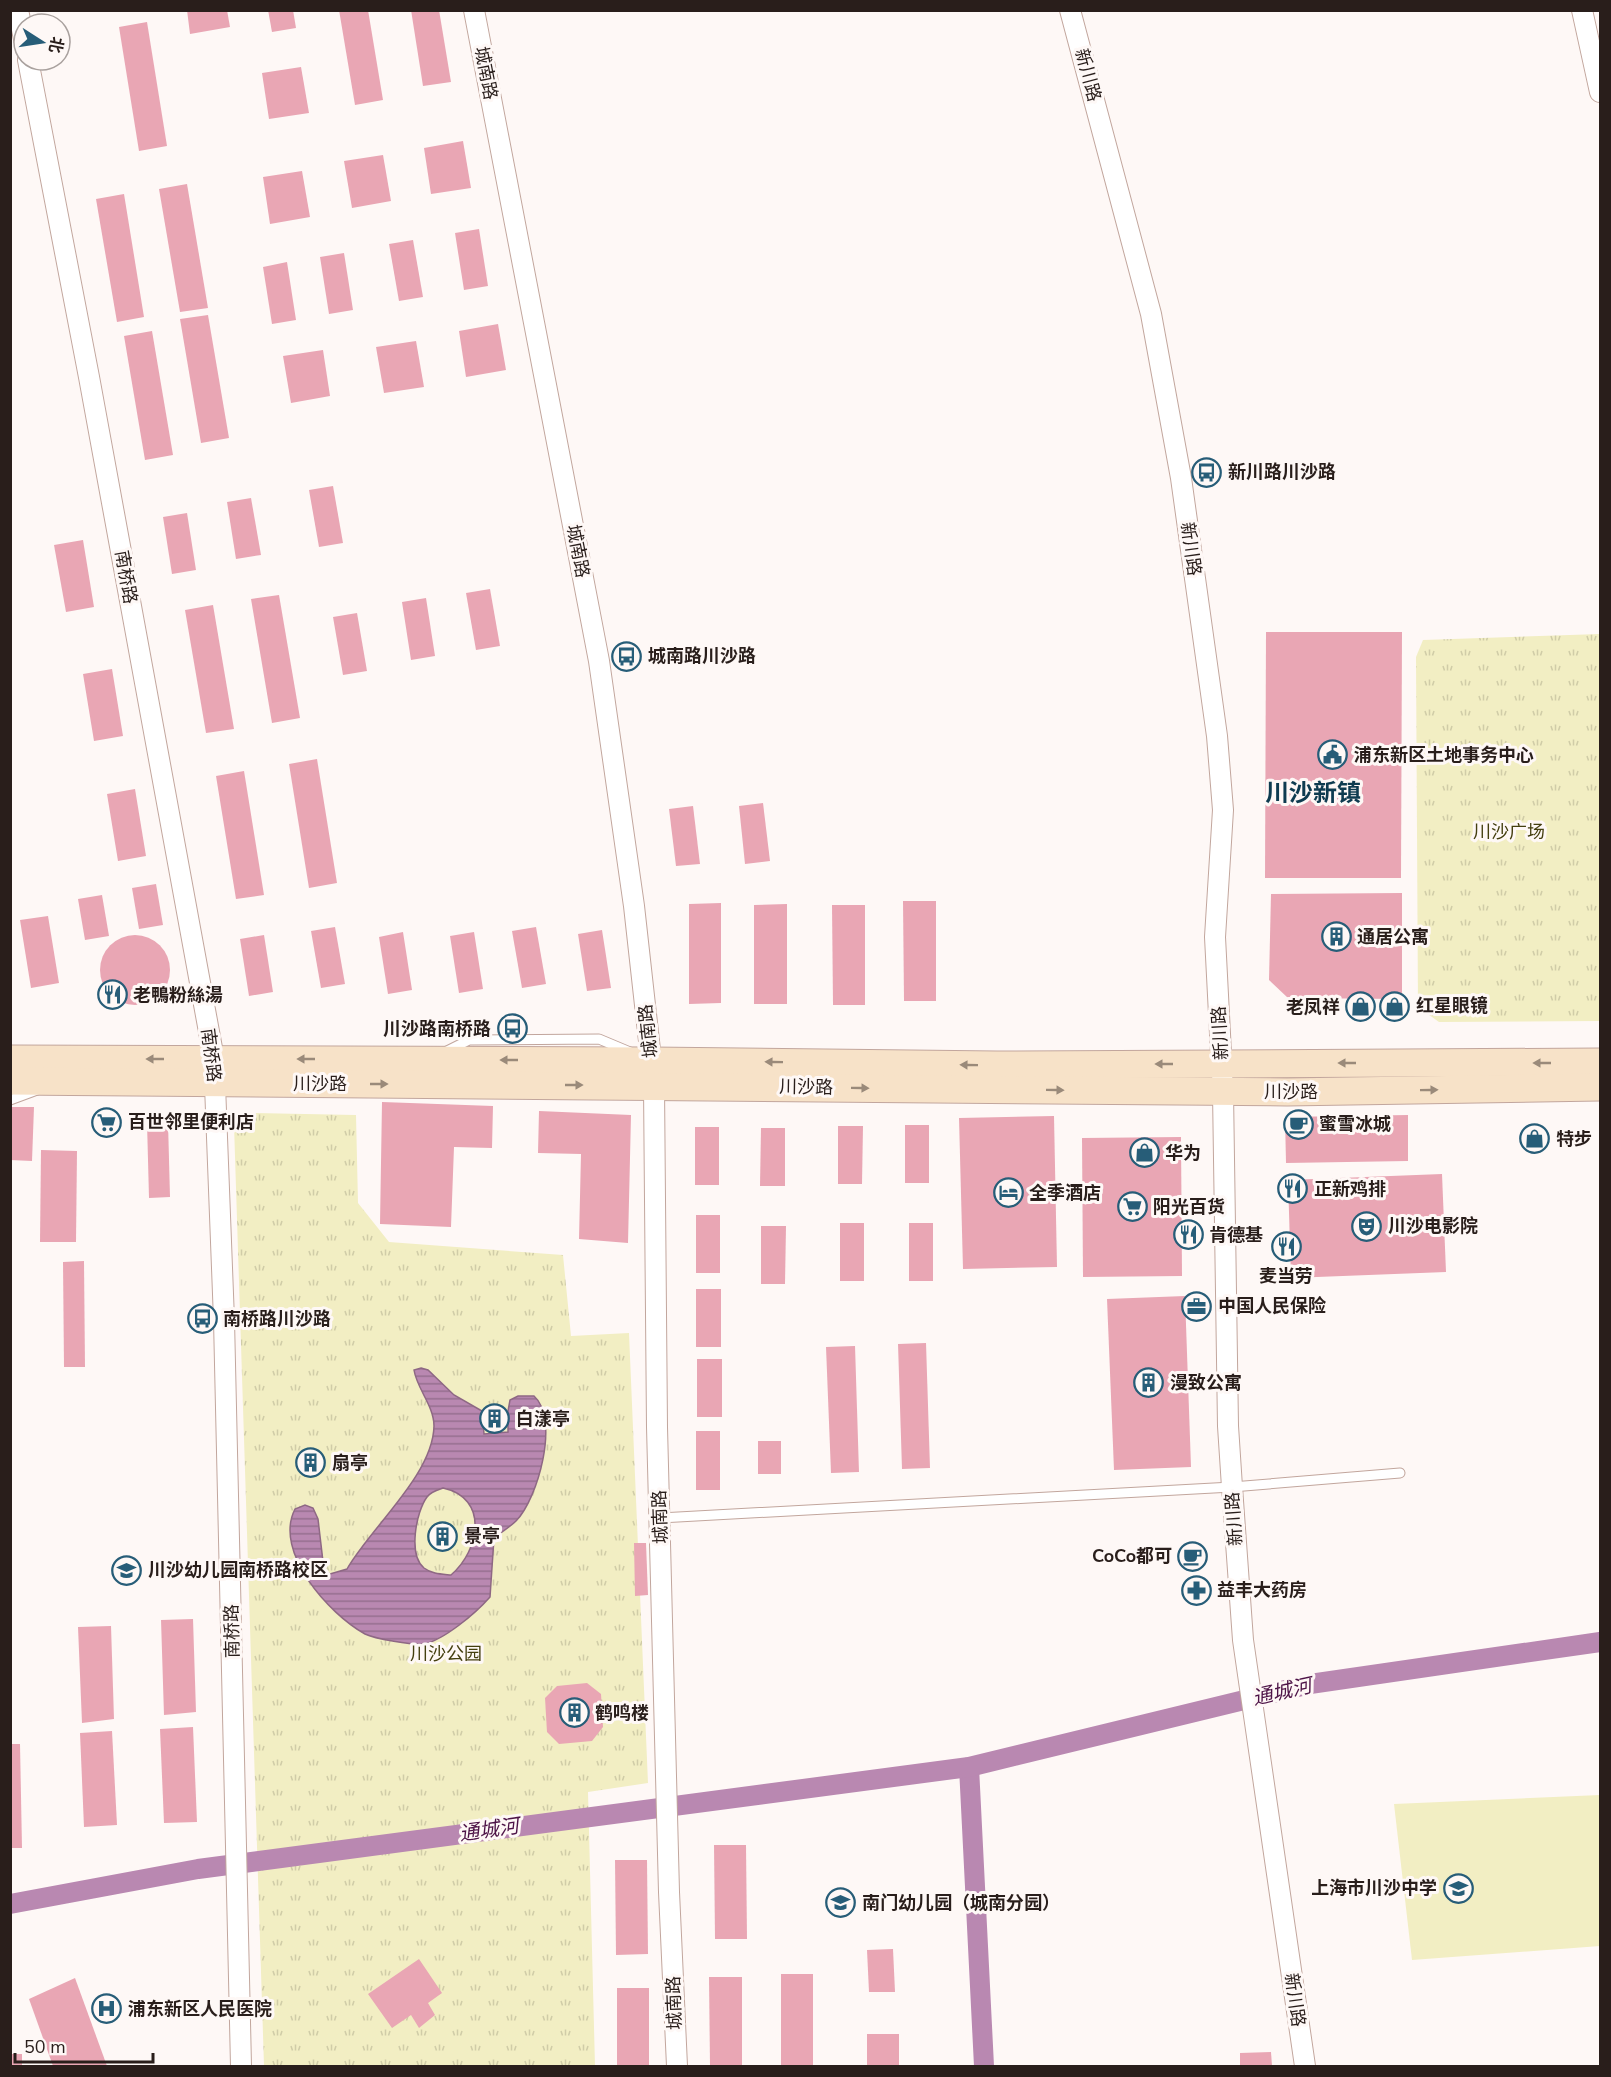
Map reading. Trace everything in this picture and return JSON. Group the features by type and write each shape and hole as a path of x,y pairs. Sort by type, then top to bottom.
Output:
{"main road":[{"name":"川沙路","path":"10,1059 214,1071 653,1073 997,1065 1600,1062"},
{"name":"川沙路","path":"10,1081 61,1082 214,1071 428,1060 653,1073 1223,1092 1600,1087"}],"street":[{"name":"城南路","path":"474,10 599,661 634,906 653,1073 669,1892 677,2067"},
{"name":"新川路","path":"1070,10 1151,314 1181,478 1217,736 1223,810 1215,937 1223,1092 1228,1426 1232,1487 1245,1652 1305,2067"},
{"path":"1582,10 1600,92"},
{"name":"南桥路","path":"30,72 94,400 214,1071 224,1320 241,2067"}],"lane":[{"path":"10,1100 61,1082"},
{"path":"660,1518 1232,1487 1400,1473"}],"green space":[{"name":"川沙广场","path":"1600,634 1600,1021 1439,1022 1418,1007 1416,657 1423,640"},
{"name":"川沙公园","path":"249,1113 356,1115 358,1203 389,1242 563,1255 571,1336 629,1333 648,1783 588,1792 595,2066 264,2066 234,1125"},
{"path":"1600,1795 1600,1946 1412,1960 1394,1804"}],"shaded area":[{"path":"421,1368 428,1370 454,1395 482,1411 484,1434 508,1432 510,1400 518,1396 534,1396 542,1407 546,1440 532,1495 516,1521 494,1538 490,1597 459,1625 441,1637 424,1644 403,1643 370,1636 351,1625 336,1612 308,1580 298,1562 292,1544 290,1526 295,1509 305,1505 313,1508 318,1519 324,1570 330,1574 347,1569 412,1482 431,1444 433,1419 414,1370","holes":["443,1488 458,1494 468,1502 473,1513 475,1526 473,1539 461,1564 451,1575 433,1573 424,1568 416,1554 415,1533 420,1513 427,1497 434,1491"]}],"building":[{"path":"187,10 227,10 230,27 190,34"},
{"path":"268,10 293,10 296,28 272,32"},
{"path":"339,10 368,10 383,100 355,105"},
{"path":"411,10 439,10 451,82 423,86"},
{"path":"147,22 167,146 139,151 119,27"},
{"path":"301,67 309,113 269,119 262,73"},
{"path":"463,141 471,188 431,194 424,148"},
{"path":"383,155 391,201 352,208 344,161"},
{"path":"302,171 310,217 270,224 263,177"},
{"path":"187,184 208,308 180,312 159,189"},
{"path":"124,194 144,317 117,322 96,199"},
{"path":"479,229 488,286 464,290 455,233"},
{"path":"413,240 423,297 399,301 389,244"},
{"path":"344,253 353,310 329,314 320,257"},
{"path":"287,262 296,320 272,324 263,267"},
{"path":"208,315 229,438 201,443 180,319"},
{"path":"498,324 506,370 466,377 459,331"},
{"path":"152,331 173,455 145,460 124,336"},
{"path":"416,341 424,387 384,393 376,347"},
{"path":"323,350 330,396 291,403 283,356"},
{"path":"333,486 343,543 319,547 309,490"},
{"path":"251,498 261,555 236,559 227,502"},
{"path":"187,513 196,570 172,574 163,517"},
{"path":"83,540 94,607 66,612 54,545"},
{"path":"490,589 500,646 476,650 466,593"},
{"path":"279,595 300,718 272,723 251,599"},
{"path":"426,598 435,656 411,660 402,602"},
{"path":"213,605 234,729 206,733 185,610"},
{"path":"357,613 367,671 343,675 333,617"},
{"name":"浦东新区土地事务中心","path":"1266,632 1402,632 1401,878 1265,878"},
{"path":"112,669 123,736 94,741 83,674"},
{"path":"317,759 337,883 309,888 289,764"},
{"path":"244,771 264,895 236,899 216,776"},
{"path":"135,789 146,856 118,861 107,794"},
{"path":"763,803 770,861 745,864 739,806"},
{"path":"693,806 700,864 676,866 669,809"},
{"path":"156,884 163,925 139,929 132,888"},
{"name":"通居公寓","path":"1402,893 1402,999 1288,998 1269,980 1271,894"},
{"path":"102,895 109,936 85,940 78,899"},
{"path":"903,901 936,901 936,1001 904,1001"},
{"path":"721,903 721,1003 689,1004 689,904"},
{"path":"787,904 787,1004 754,1004 754,905"},
{"path":"832,905 865,905 865,1005 833,1005"},
{"path":"48,916 59,983 31,988 20,920"},
{"path":"335,927 345,984 321,988 311,931"},
{"path":"536,927 546,984 522,988 512,931"},
{"path":"602,930 611,988 587,991 578,934"},
{"path":"403,932 412,990 388,994 379,937"},
{"path":"474,932 483,989 459,993 450,936"},
{"path":"142,935 155,941 164,950 168,956 170,970 168,984 160,995 149,1003 128,1005 110,995 102,984 100,963 110,945 121,937"},
{"path":"264,935 273,992 249,996 240,939"},
{"path":"382,1102 493,1106 492,1148 454,1147 451,1227 380,1224"},
{"path":"10,1107 34,1107 32,1161 10,1160"},
{"path":"539,1111 631,1115 628,1243 579,1239 581,1154 538,1153"},
{"path":"1408,1115 1408,1161 1286,1163 1285,1117"},
{"name":"全季酒店","path":"1054,1116 1057,1267 963,1269 959,1118"},
{"path":"147,1122 168,1122 170,1197 149,1198"},
{"path":"905,1125 929,1125 929,1183 905,1183"},
{"path":"838,1126 863,1126 862,1184 838,1184"},
{"path":"695,1127 719,1127 719,1185 695,1185"},
{"path":"761,1128 785,1128 785,1186 760,1186"},
{"name":"阳光百货","path":"1181,1137 1182,1276 1083,1277 1082,1138"},
{"path":"41,1150 77,1151 76,1242 40,1242"},
{"name":"川沙电影院","path":"1442,1174 1446,1272 1291,1278 1288,1180"},
{"path":"696,1215 720,1215 720,1273 696,1273"},
{"path":"840,1223 864,1223 864,1281 840,1281"},
{"path":"909,1223 933,1223 933,1281 909,1281"},
{"path":"761,1226 786,1226 785,1284 761,1284"},
{"path":"84,1261 85,1367 64,1367 63,1262"},
{"path":"696,1289 721,1289 721,1347 696,1347"},
{"name":"漫致公寓","path":"1185,1296 1191,1467 1114,1470 1107,1299"},
{"path":"926,1343 930,1468 902,1469 898,1344"},
{"path":"855,1346 859,1472 831,1473 826,1347"},
{"path":"697,1359 722,1359 722,1417 697,1417"},
{"name":"白漾亭","path":"504,1408 505,1430 486,1431 485,1409"},
{"path":"696,1431 720,1431 720,1490 696,1490"},
{"path":"758,1441 781,1441 781,1474 758,1474"},
{"name":"扇亭","path":"311,1457 317,1463 311,1469 305,1463"},
{"name":"景亭","path":"443,1530 449,1536 443,1542 437,1536"},
{"path":"634,1543 646,1543 648,1595 635,1596"},
{"path":"193,1619 196,1712 164,1715 161,1620"},
{"path":"111,1626 114,1719 82,1723 78,1627"},
{"name":"鹤鸣楼","path":"587,1683 601,1694 603,1727 592,1741 559,1744 547,1732 545,1698 557,1686"},
{"path":"193,1727 197,1822 164,1823 160,1729"},
{"path":"112,1731 117,1825 84,1827 80,1733"},
{"path":"10,1744 20,1744 22,1848 10,1848"},
{"path":"714,1845 746,1845 747,1939 715,1939"},
{"path":"615,1860 647,1860 648,1954 616,1955"},
{"path":"893,1949 895,1992 869,1992 867,1950"},
{"path":"419,1959 442,1993 428,2003 435,2015 419,2028 411,2015 392,2028 368,1994"},
{"path":"781,1974 813,1974 813,2066 781,2066"},
{"path":"709,1977 742,1977 742,2066 710,2066"},
{"path":"75,1978 107,2066 53,2066 29,1999"},
{"path":"617,1988 649,1988 649,2066 617,2066"},
{"path":"867,2034 899,2034 899,2066 867,2066"},
{"path":"1271,2052 1272,2066 1240,2066 1240,2053"},
{"path":"10,2054 22,2054 22,2066 10,2066"}],"waterway":[{"name":"通城河","path":"10,1904 198,1869 969,1767 1310,1684 1600,1642"},
{"name":"通城河","path":"969,1767 984,2066"}],"place":[{"name":"新川路川沙路","path":"1207,472"},
{"name":"城南路川沙路","path":"627,656"},
{"name":"浦东新区土地事务中心","path":"1333,755"},
{"name":"通居公寓","path":"1336,937"},
{"name":"老鴨粉絲湯","path":"112,995"},
{"name":"红星眼镜","path":"1395,1006"},
{"name":"老凤祥","path":"1361,1007"},
{"name":"川沙路南桥路","path":"512,1029"},
{"name":"百世邻里便利店","path":"107,1122"},
{"name":"蜜雪冰城","path":"1298,1124"},
{"name":"特步","path":"1535,1139"},
{"name":"华为","path":"1144,1153"},
{"name":"正新鸡排","path":"1293,1189"},
{"name":"全季酒店","path":"1008,1193"},
{"name":"阳光百货","path":"1132,1207"},
{"name":"川沙电影院","path":"1367,1226"},
{"name":"肯德基","path":"1188,1235"},
{"name":"麦当劳","path":"1286,1247"},
{"name":"中国人民保险","path":"1197,1306"},
{"name":"南桥路川沙路","path":"202,1319"},
{"name":"漫致公寓","path":"1149,1383"},
{"name":"白漾亭","path":"495,1419"},
{"name":"扇亭","path":"311,1463"},
{"name":"景亭","path":"443,1536"},
{"name":"CoCo都可","path":"1193,1556"},
{"name":"川沙幼儿园南桥路校区","path":"127,1570"},
{"name":"益丰大药房","path":"1196,1590"},
{"name":"鹤鸣楼","path":"574,1713"},
{"name":"上海市川沙中学","path":"1458,1888"},
{"name":"南门幼儿园（城南分园）","path":"841,1903"},
{"name":"浦东新区人民医院","path":"107,2009"}],"district":[{"name":"川沙新镇","path":"1313,793"}]}
